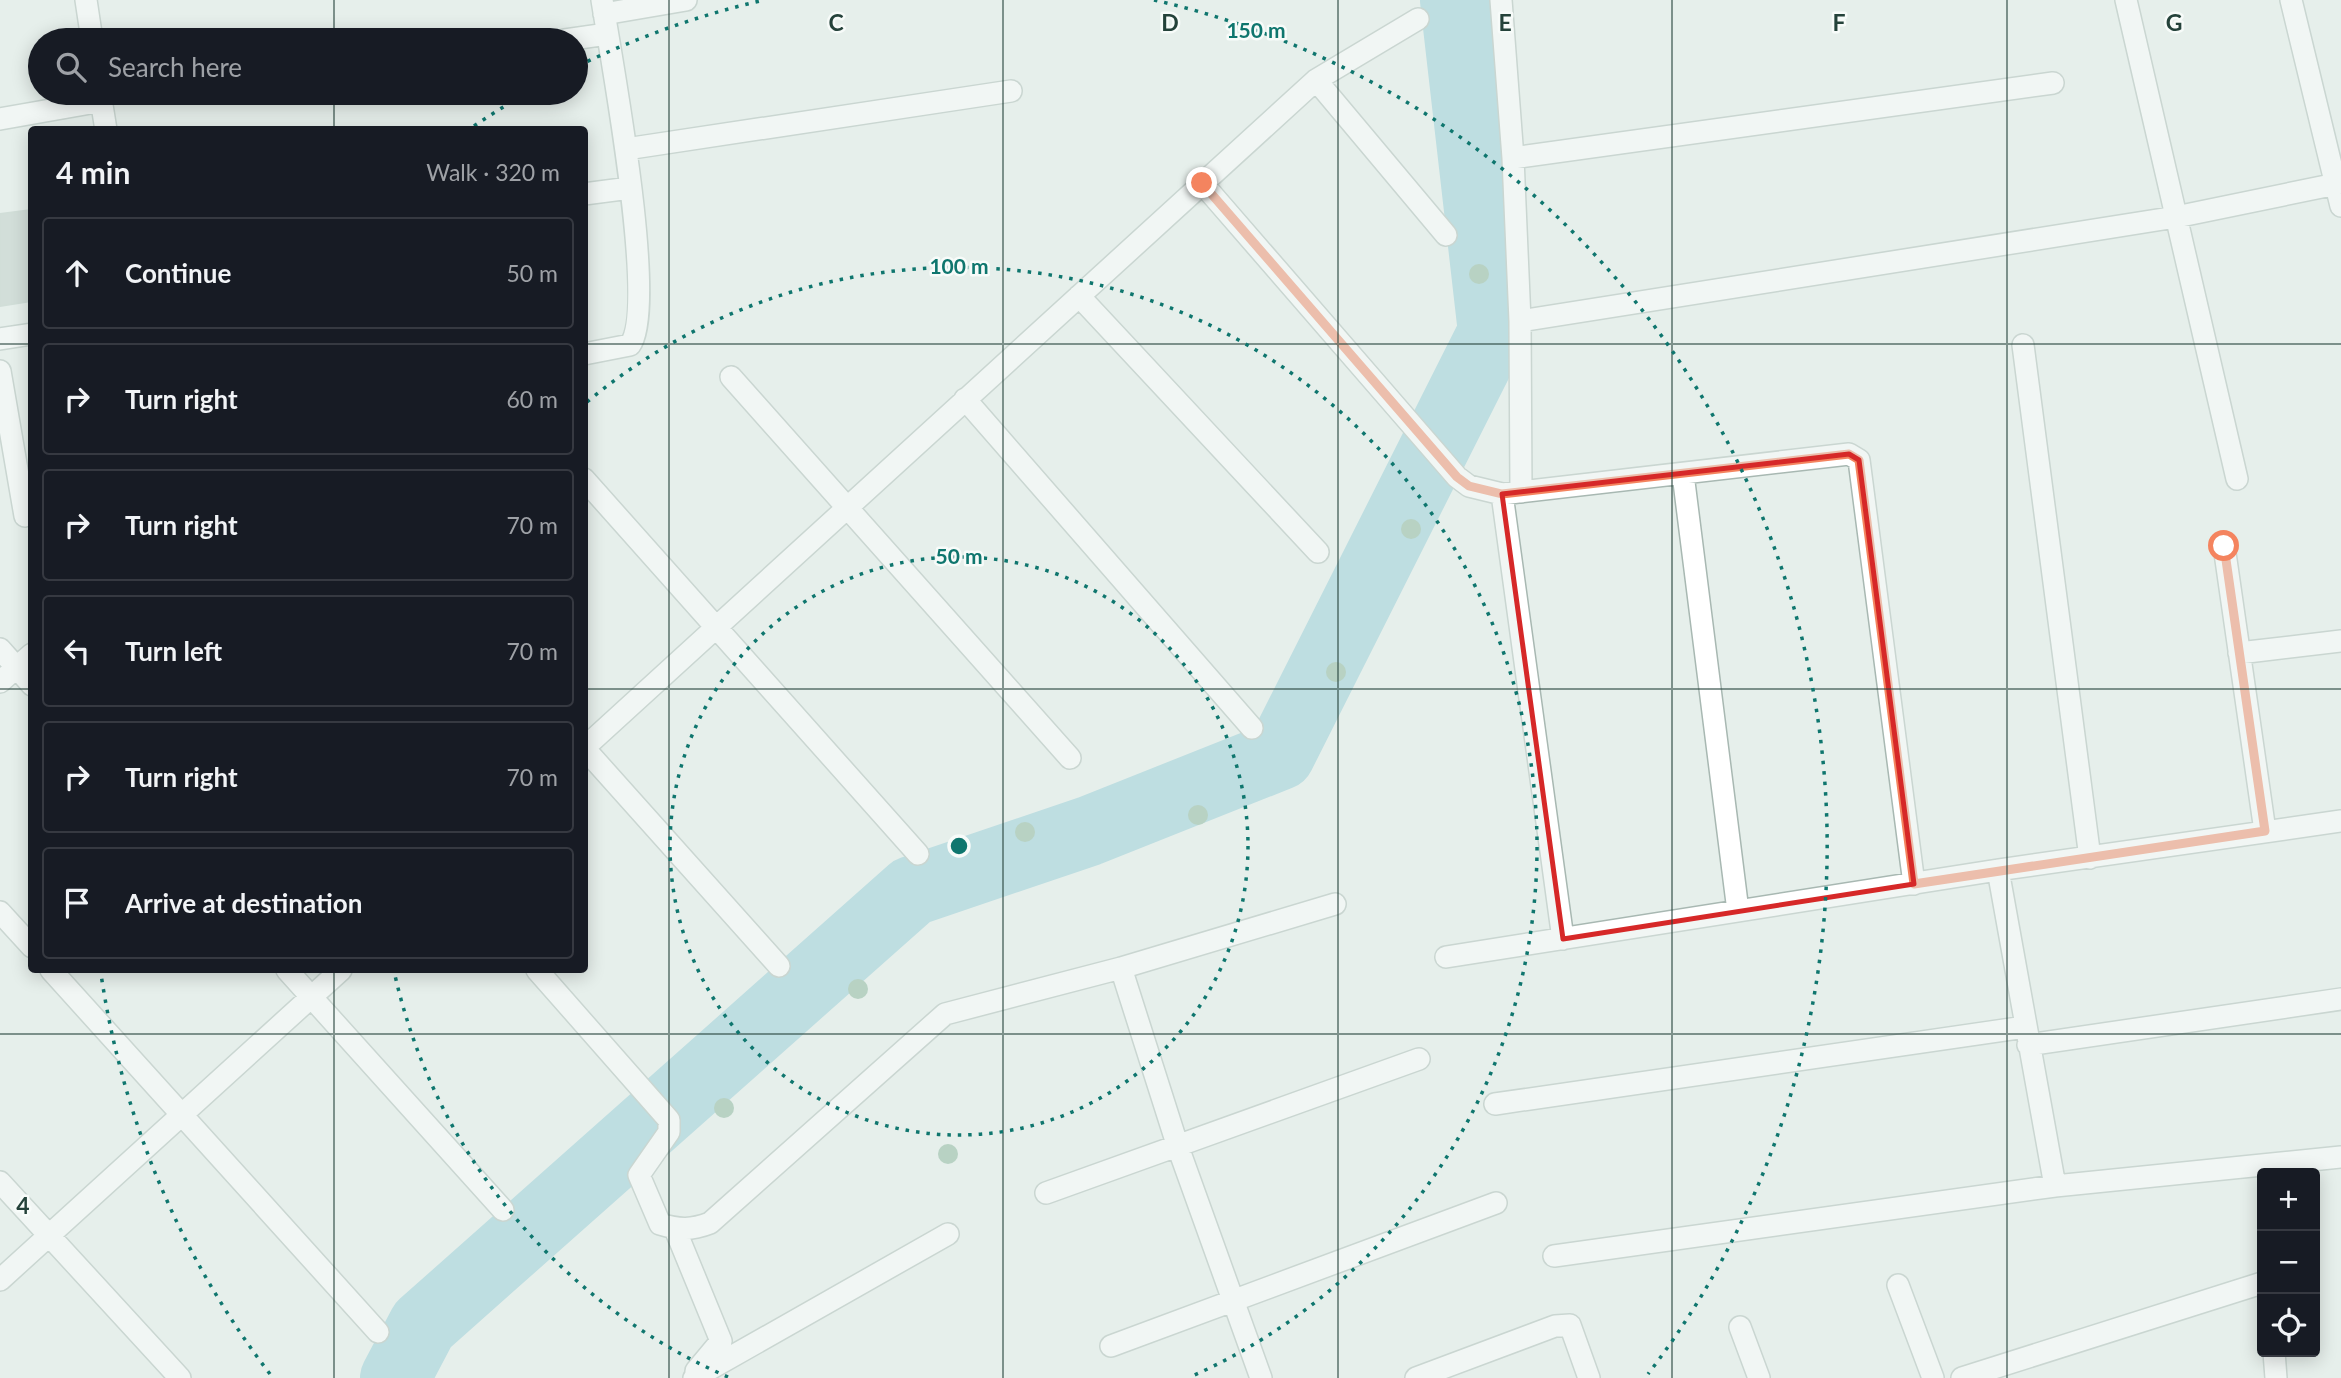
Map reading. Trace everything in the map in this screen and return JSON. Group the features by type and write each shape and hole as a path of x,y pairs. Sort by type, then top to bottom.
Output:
{"street":[{"path":"86,0 90,28"},
{"path":"584,28 604,16 686,0"},
{"path":"1501,0 1513,158 1520,321 1511,493 1563,939"},
{"path":"2126,0 2237,479"},
{"path":"2291,0 2339,184 2341,206"},
{"path":"588,353 630,345 636,332 640,279 626,149 604,16"},
{"path":"588,745 1316,80 1418,19"},
{"path":"1316,80 1446,235"},
{"path":"1513,158 2053,83"},
{"path":"626,149 1011,90"},
{"path":"0,119 64,105"},
{"path":"102,105 105,126"},
{"path":"1202,183 1457,477 1469,486 1511,493 1849,454 1859,460 1914,884"},
{"path":"1520,321 2176,217 2339,184"},
{"path":"588,193 630,188"},
{"path":"1079,296 1318,552"},
{"path":"0,339 28,335"},
{"path":"2022,345 2090,858"},
{"path":"0,370 25,516"},
{"path":"731,377 1070,758"},
{"path":"965,399 1252,728"},
{"path":"1683,474 1738,911"},
{"path":"588,485 918,854"},
{"path":"2224,546 2265,831"},
{"path":"2239,653 2341,641"},
{"path":"0,649 24,661 0,682"},
{"path":"588,751 779,966"},
{"path":"1446,957 1998,870 2341,821"},
{"path":"1998,870 2055,1185"},
{"path":"668,1226 695,1228 710,1223 945,1014 1121,968 1335,904"},
{"path":"0,912 28,943"},
{"path":"1121,968 1178,1147 1261,1378"},
{"path":"54,973 378,1332"},
{"path":"289,973 503,1210"},
{"path":"0,1280 180,1113 338,973"},
{"path":"540,973 669,1120 669,1132 639,1175 668,1226 720,1341 692,1378"},
{"path":"1495,1104 2341,999"},
{"path":"1046,1193 1419,1059"},
{"path":"2276,1168 2341,1157"},
{"path":"1555,1256 2055,1185 2257,1170"},
{"path":"0,1182 180,1378"},
{"path":"1111,1346 1496,1203"},
{"path":"692,1378 948,1234"},
{"path":"1962,1378 2257,1285"},
{"path":"1898,1286 1933,1378"},
{"path":"1416,1378 1555,1326 1570,1325 1589,1378"},
{"path":"1740,1327 1759,1378"},
{"path":"2274,1357 2276,1378"}],"highlighted area":[{"path":"1849,454 1859,460 1914,884 1563,939 1502,494"}],"building":[{"path":"28,210 28,302 0,306 0,214"}],"waterway":[{"path":"395,1378 423,1325 912,891 1089,831 1280,755 1493,332 1455,0"}],"route":[{"path":"1202,183 1457,477 1469,486 1484,492 1502,494 1849,454 1855,456 1862,466 1914,884 2265,831 2224,546"}]}
